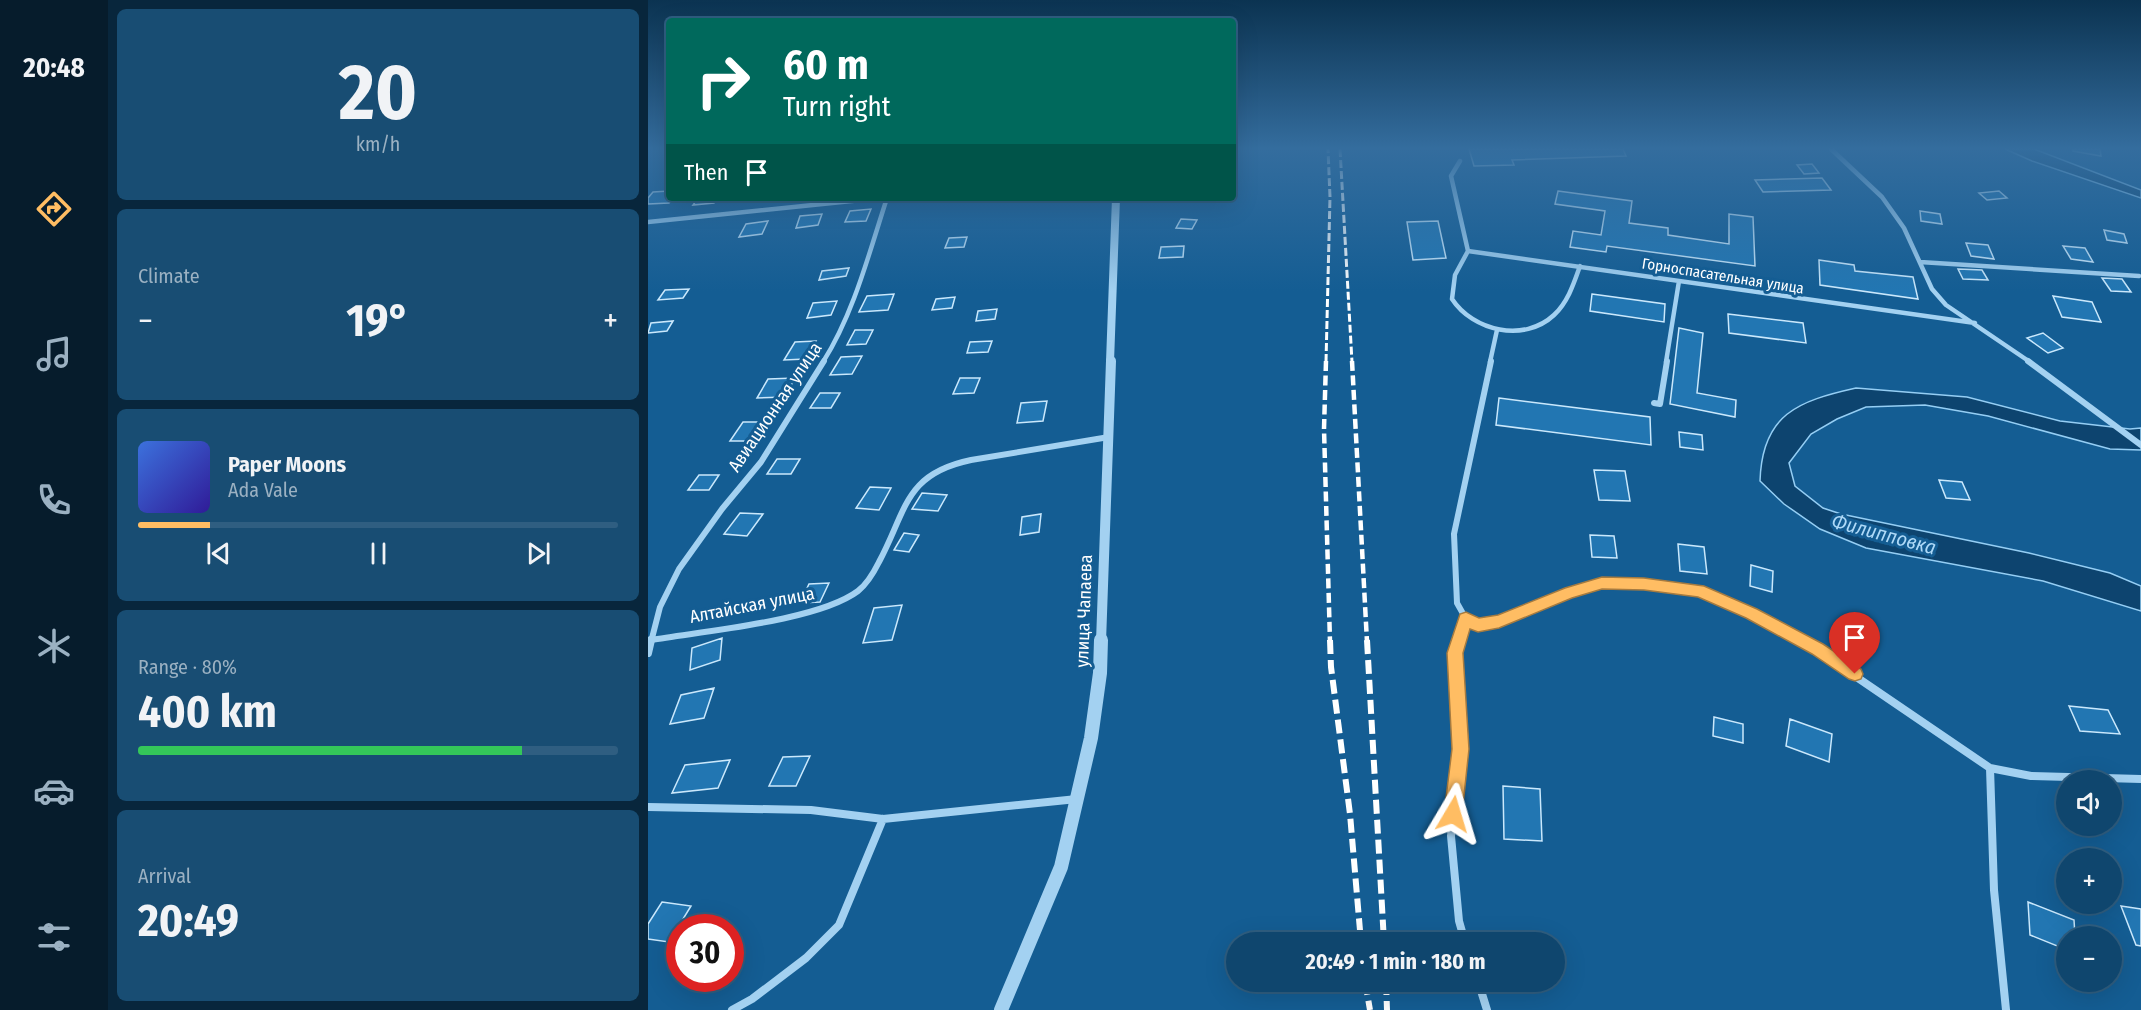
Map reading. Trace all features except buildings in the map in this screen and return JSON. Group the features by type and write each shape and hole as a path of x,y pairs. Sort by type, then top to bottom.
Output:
{"street":[{"path":"1456,196 1468,251 1455,275 1452,299 1467,318 1497,330 1531,327 1553,316 1570,294 1580,266"},
{"path":"1881,196 1904,228 1932,289 1946,305 2086,402 2141,445"},
{"path":"648,222 852,201"},
{"name":"Авиационная улица","path":"648,652 660,607 679,569 722,509 761,462 836,342 852,303 886,201"},
{"name":"улица Чапаева","path":"1001,1010 1061,867 1091,738 1100,673 1116,201"},
{"name":"Горноспасательная улица","path":"1468,251 1975,323"},
{"path":"1920,262 2139,276"},
{"path":"1654,403 1660,404 1679,281"},
{"path":"1497,330 1454,534 1457,603 1466,619 1478,625 1499,622 1570,592 1602,583 1644,584 1699,591 1752,613 1818,649 1990,768 2031,776 2141,779"},
{"name":"Алтайская улица","path":"651,640 796,614 831,605 858,590 878,565 914,491 924,479 939,469 1014,452 1108,437"},
{"path":"1462,932 1459,921 1451,836 1461,749 1455,653 1466,619"},
{"path":"1990,768 1994,890 2006,1010"},
{"path":"648,807 811,810 883,819 1077,800"},
{"path":"732,1010 752,999 806,958 839,925 883,819"},
{"path":"1481,992 1487,1010"}],"water":[{"name":"Филипповка","path":"1856,388 1967,397 2060,421 2130,429 2141,428 2141,450 2110,449 1988,416 1925,405 1866,407 1837,419 1811,434 1789,463 1795,486 1823,508 1841,514 2029,553 2110,573 2141,586 2141,611 2043,581 1866,548 1820,529 1784,504 1760,481 1762,458 1776,426 1787,414 1801,405"}],"railway":[{"path":"1326,362 1330,196"},
{"path":"1343,196 1352,362"},
{"path":"1326,361 1324,429 1330,642"},
{"path":"1352,361 1367,642"},
{"path":"1330,640 1331,667 1350,814 1360,932"},
{"path":"1367,640 1383,932"},
{"path":"1367,992 1370,1010"},
{"path":"1386,992 1387,1010"}],"route":[{"path":"1453,814 1461,749 1455,653 1466,619 1478,625 1499,622 1570,592 1602,583 1644,584 1699,591 1752,613 1818,649 1855,674"}]}
